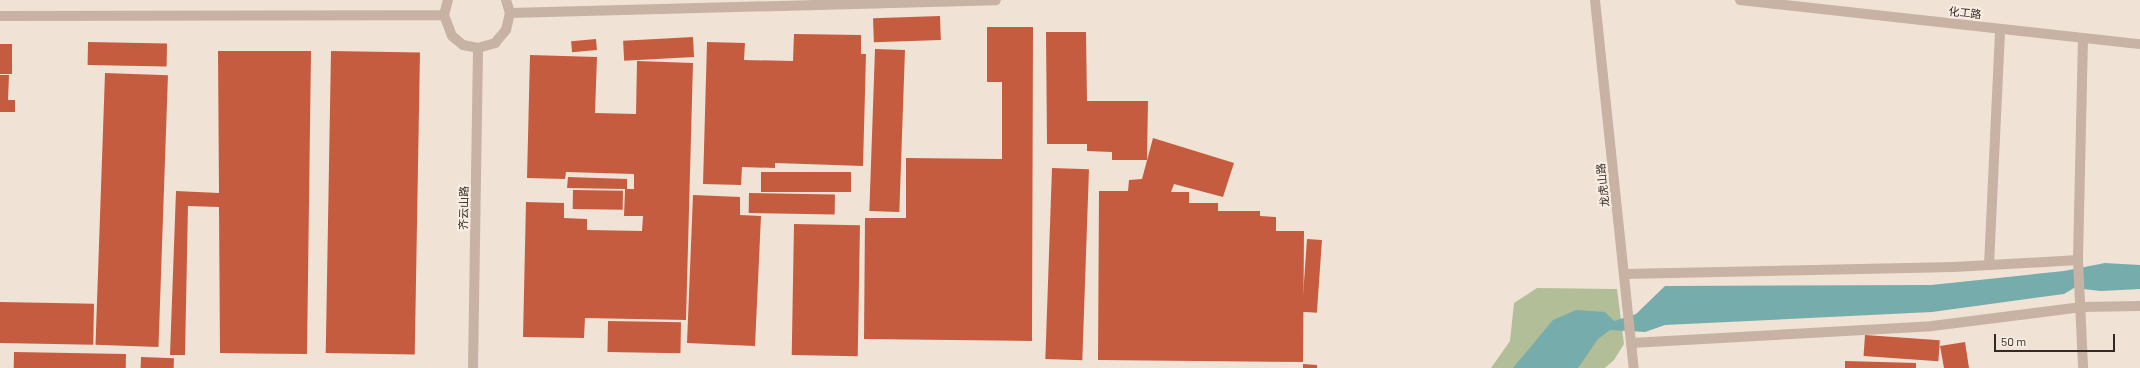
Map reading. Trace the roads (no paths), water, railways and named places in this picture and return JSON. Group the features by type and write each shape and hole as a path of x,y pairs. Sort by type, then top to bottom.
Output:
{"street":[{"path":"448,0 444,15 448,29 457,41 478,48 501,38 506,30 510,13 506,0"},
{"path":"510,13 996,0"},
{"name":"龙虎山路","path":"1596,0 1634,368"},
{"name":"化工路","path":"1740,0 2140,44"},
{"path":"0,16 444,15"},
{"path":"1989,265 2000,28"},
{"path":"2082,38 2078,260 2082,307 2082,368"},
{"name":"齐云山路","path":"473,368 478,48"},
{"path":"1624,274 1989,265 2078,260"},
{"path":"1631,343 1932,326 2082,307 2140,306"}],"water":[{"path":"2105,263 2140,265 2140,289 2101,291 2074,288 2064,294 1932,312 1665,325 1645,332 1610,330 1598,339 1578,368 1513,368 1553,320 1576,310 1605,312 1614,321 1636,314 1665,286 1931,285 2064,271"}]}
